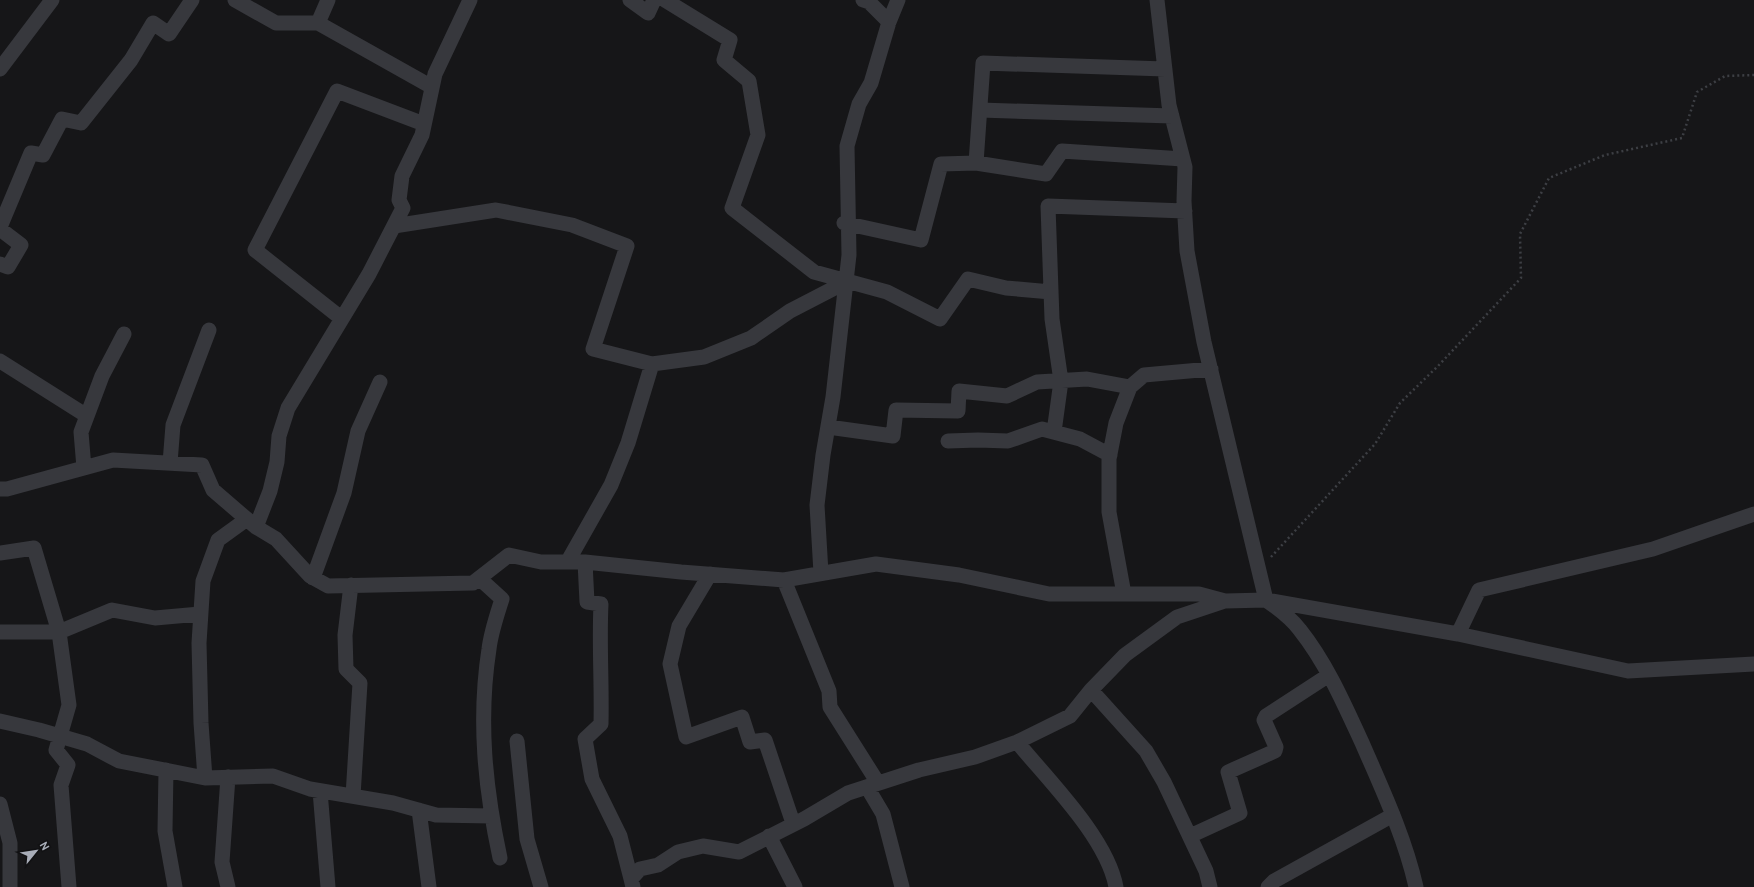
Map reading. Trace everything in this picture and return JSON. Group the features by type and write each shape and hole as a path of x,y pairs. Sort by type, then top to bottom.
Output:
{"street":[{"path":"0,68 52,0"},
{"path":"0,264 8,267 21,245 0,228 31,153 43,155 62,119 81,123 131,60 153,23 169,34 192,0"},
{"path":"235,0 276,23 318,23 432,87"},
{"path":"318,23 328,0"},
{"path":"205,778 198,643 203,581 218,540 251,523 270,491 277,462 279,436 288,408 368,274 403,208 399,200 402,176 422,135 435,74 470,0"},
{"path":"630,0 648,13 654,0"},
{"path":"665,0 730,40 724,60 749,81 758,135 732,208 814,272 887,292 940,319 968,279 1006,288 1051,292"},
{"path":"862,0 869,2 889,22"},
{"path":"821,573 817,505 833,398 849,255 846,223 847,146 859,104 871,83 889,22 898,0"},
{"path":"1157,0 1172,116 1185,168 1187,251 1211,369 1266,600 1286,614 1301,631 1329,675 1393,815 1407,851 1416,887"},
{"path":"976,163 983,64 1165,69"},
{"path":"341,318 255,250 337,91 424,124"},
{"path":"980,110 1172,116"},
{"path":"846,223 921,240 941,164 976,163 1046,174 1062,151 1183,158"},
{"path":"1054,432 1061,381 1052,319 1048,206 1185,212"},
{"path":"394,226 496,210 572,225 627,246 593,349 652,364 704,358 751,338 790,311 846,282"},
{"path":"170,463 173,425 209,330"},
{"path":"84,468 81,432 102,376 124,334"},
{"path":"0,361 87,416"},
{"path":"568,561 611,485 628,443 652,364"},
{"path":"1124,594 1109,512 1110,454 1116,423 1130,387 1144,374 1211,369"},
{"path":"828,427 893,436 896,410 958,411 959,391 1007,396 1037,382 1087,379 1130,387"},
{"path":"313,578 344,493 358,431 380,382"},
{"path":"948,441 978,440 1008,442 1042,429 1080,439 1110,454"},
{"path":"0,489 7,489 113,460 202,465 213,490 251,523 276,539 313,578 328,586 473,583 509,555 541,562 585,562 784,580 876,564 959,575 1049,594 1199,594 1225,601 1266,600 1458,634 1628,671 1754,664"},
{"path":"1458,634 1479,590 1652,550 1754,514"},
{"path":"0,553 34,548 59,632 69,705 56,750 68,765 61,785 69,887"},
{"path":"585,562 587,602 601,604 599,642 602,696 601,724 585,739 592,779 620,836 632,883"},
{"path":"710,574 679,626 670,664 686,737 742,717 750,742 765,740 794,823"},
{"path":"479,578 502,599 489,647 483,698 483,751 491,816 500,858"},
{"path":"784,580 829,691 830,707 872,785 882,814 902,887"},
{"path":"352,585 345,635 346,669 360,683 353,796"},
{"path":"632,883 640,869 658,865 678,852 702,846 739,852 848,793 918,770 975,757 1017,742 1070,716 1091,690 1125,655 1177,617 1225,601"},
{"path":"0,632 59,632 112,610 155,618 200,614"},
{"path":"1190,836 1240,814 1228,772 1275,751 1276,747 1264,720 1266,716 1329,675"},
{"path":"1091,690 1146,751 1164,782 1190,836 1206,871 1210,887"},
{"path":"0,721 87,744 119,760 205,778 273,776 320,790 392,803 436,815 491,816"},
{"path":"517,741 527,839 541,887"},
{"path":"1017,742 1069,804 1097,843 1113,871 1116,887"},
{"path":"166,770 165,831 175,887"},
{"path":"228,777 222,862 228,887"},
{"path":"320,790 328,887"},
{"path":"0,804 10,843 10,887"},
{"path":"419,810 429,887"},
{"path":"1268,887 1274,881 1393,815"},
{"path":"769,836 795,887"}],"path":[{"path":"1259,569 1375,444 1400,403 1438,366 1521,278 1520,234 1549,178 1605,155 1682,138 1697,92 1725,76 1754,75"}]}
